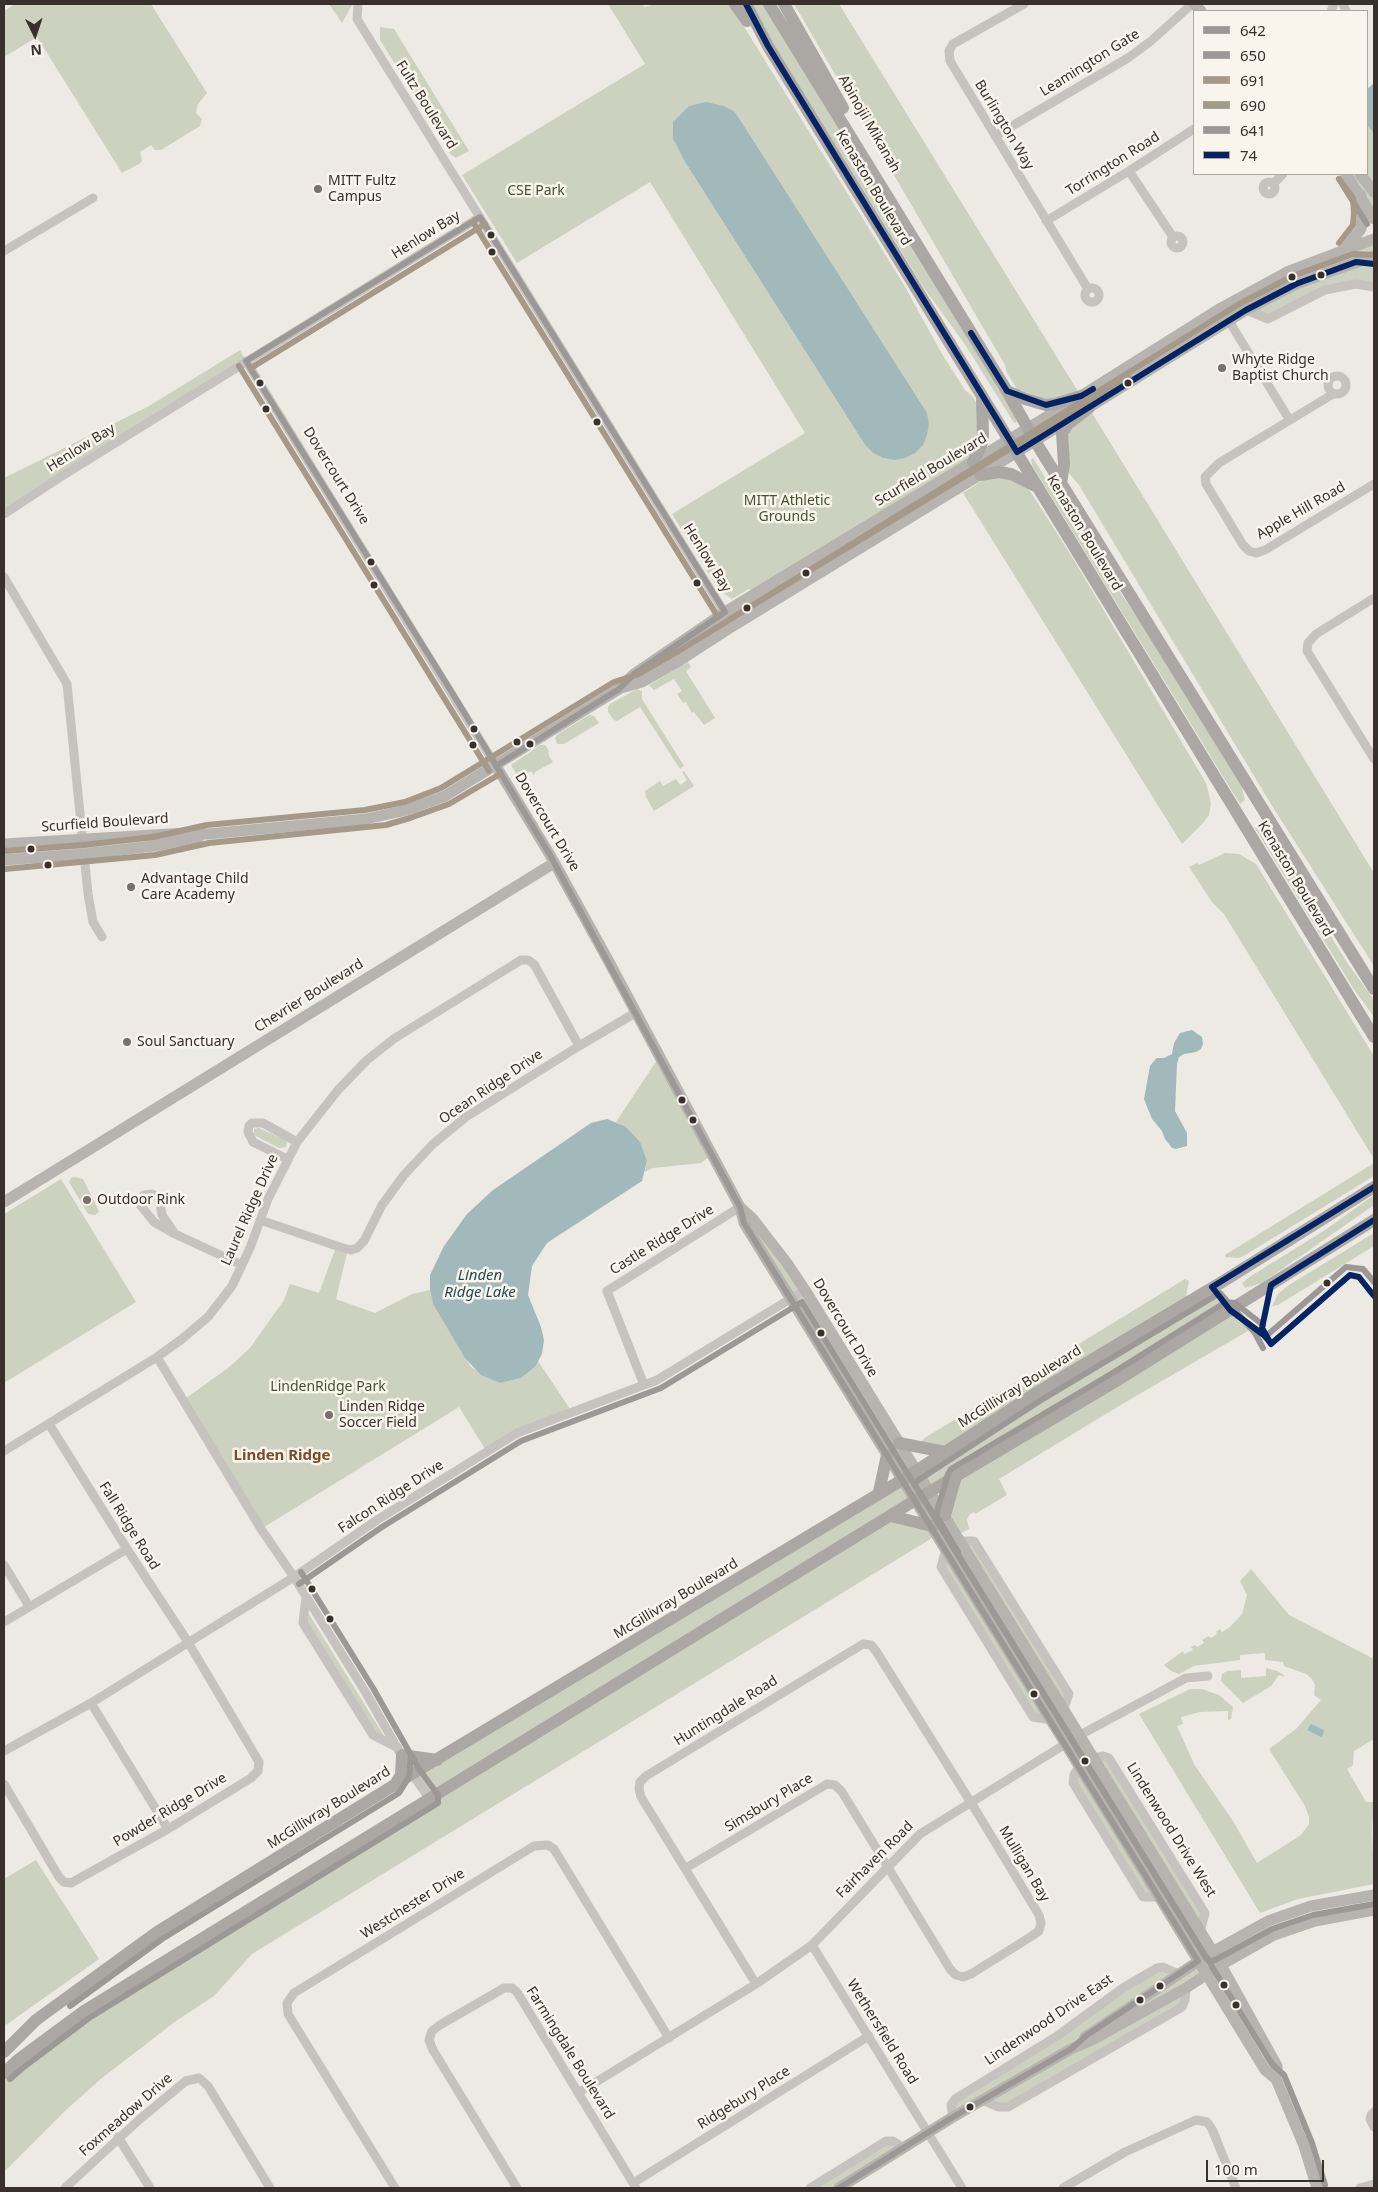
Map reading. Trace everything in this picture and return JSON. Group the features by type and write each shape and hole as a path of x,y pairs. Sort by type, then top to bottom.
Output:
{"main road":[{"path":"735,4 768,46"},
{"path":"746,4 768,46"},
{"path":"769,4 926,259"},
{"name":"Abinojii Mikanah","path":"784,4 919,239 926,259"},
{"name":"Kenaston Boulevard","path":"768,46 1374,1037"},
{"name":"Kenaston Boulevard","path":"926,259 1007,391 1035,441 1374,989"},
{"path":"1007,391 1046,405 1056,404 1081,396"},
{"path":"973,462 981,446 983,436 982,395"},
{"path":"1062,483 1064,464 1062,433 1068,424 1088,408"},
{"path":"980,475 999,472 1011,474 1024,479 1040,489"},
{"name":"McGillivray Boulevard","path":"4,2052 36,2020 156,1932 412,1774 879,1492 902,1480 1033,1395 1222,1282 1374,1187"},
{"path":"4,2073 84,2011 915,1500 1116,1381 1374,1220"},
{"path":"899,1443 945,1452"},
{"path":"879,1492 887,1455"},
{"path":"945,1515 956,1476"},
{"path":"891,1516 932,1526"},
{"path":"394,1786 401,1776 400,1752 437,1760"}],"street":[{"name":"Fultz Boulevard","path":"358,4 357,19 480,217"},
{"name":"Burlington Way","path":"1024,4 953,44 949,51 950,61 1088,289"},
{"name":"Leamington Gate","path":"994,136 1128,58 1151,41 1193,4"},
{"name":"Torrington Road","path":"1046,221 1129,172 1193,130"},
{"path":"1129,172 1173,237"},
{"path":"1274,184 1283,175"},
{"path":"1347,175 1361,195 1374,219"},
{"path":"1361,175 1374,192"},
{"path":"1346,248 1361,229 1363,213 1361,195"},
{"path":"4,252 93,198"},
{"name":"Henlow Bay","path":"4,514 246,361 480,217 733,626"},
{"name":"Scurfield Boulevard","path":"4,860 155,846 208,834 366,819 407,810 445,796 619,689 634,674 725,612 1010,440 1221,308 1286,272 1374,239"},
{"name":"Scurfield Boulevard","path":"619,689 642,682 679,661 1228,320 1296,284 1374,256"},
{"path":"1356,262 1374,264"},
{"path":"1246,310 1268,318 1325,290 1356,284 1374,287"},
{"path":"1221,308 1289,419"},
{"name":"Dovercourt Drive","path":"246,361 554,863 740,1207 744,1223 792,1298 902,1480"},
{"name":"Apple Hill Road","path":"1333,394 1219,463 1205,477 1209,491 1249,551 1256,553 1265,550 1374,484"},
{"path":"4,577 67,684 91,911 93,922 102,937"},
{"path":"1374,598 1316,634 1308,643 1307,651 1374,759"},
{"name":"Scurfield Boulevard","path":"4,844 186,833 208,834"},
{"name":"Chevrier Boulevard","path":"4,1202 554,863"},
{"name":"Laurel Ridge Drive","path":"4,1451 157,1357 182,1340 208,1317 232,1286 287,1159 297,1142 338,1090 380,1050 409,1028 520,960 528,960 534,964 579,1046"},
{"name":"Ocean Ridge Drive","path":"260,1220 343,1248 351,1250 357,1248 364,1241 382,1205 398,1182 433,1144 466,1117 635,1013"},
{"path":"287,1159 253,1142 248,1132 249,1126 252,1123 263,1123 297,1142"},
{"path":"175,1234 162,1215 159,1198 152,1194 144,1195 140,1202 154,1222 175,1234 242,1265"},
{"name":"Dovercourt Drive","path":"740,1207 753,1218 787,1263 916,1471"},
{"name":"Castle Ridge Drive","path":"644,1385 608,1291 740,1207"},
{"name":"Falcon Ridge Drive","path":"4,1751 91,1703 294,1577 377,1520 517,1434 657,1380 805,1290"},
{"path":"157,1357 261,1529 294,1577 412,1774 430,1799"},
{"name":"Fall Ridge Road","path":"49,1424 188,1642"},
{"name":"Lindenwood Drive West","path":"916,1471 945,1515 1221,1965 1277,2066 1276,2079 1304,2146 1317,2188"},
{"name":"Lindenwood Drive West","path":"902,1480 1265,2070 1276,2079"},
{"path":"4,1622 127,1549"},
{"path":"4,1566 29,1606"},
{"path":"306,1597 303,1623 373,1735 400,1752"},
{"name":"Powder Ridge Drive","path":"4,1784 59,1877 64,1882 71,1884 168,1829 251,1778 258,1771 259,1762 188,1642"},
{"name":"Huntingdale Road","path":"756,1984 641,1797 639,1790 640,1782 646,1776 863,1644 871,1645 876,1651 970,1801"},
{"name":"Fairhaven Road","path":"578,2093 756,1984 812,1945 920,1834 1065,1743 1186,1678 1208,1676"},
{"path":"91,1703 168,1829"},
{"name":"Simsbury Place","path":"686,1868 827,1784 835,1786 842,1792 887,1866"},
{"name":"Mulligan Bay","path":"887,1866 950,1969 956,1975 963,1977 971,1974 1039,1931 1041,1924 1039,1915 970,1801"},
{"name":"Westchester Drive","path":"395,2188 288,2014 287,2003 294,1994 534,1846 548,1845 554,1849 669,2038"},
{"path":"1071,2049 1087,2035 1198,1961 1268,1921 1311,1906 1374,1895"},
{"path":"839,2188 982,2100 1071,2049 1094,2039 1186,1988 1221,1965 1274,1935 1340,1915 1374,1910"},
{"name":"Wethersfield Road","path":"812,1945 962,2188"},
{"name":"Lindenwood Drive East","path":"953,2117 951,2105 955,2099 1057,2036 1123,1988 1157,1968 1164,1967 1178,1974"},
{"name":"Farmingdale Boulevard","path":"517,2188 433,2050 429,2040 432,2031 504,1988 512,1988 517,1992 635,2186"},
{"path":"982,2100 998,2108 1008,2107 1182,2007 1186,1988"},
{"name":"Ridgebury Place","path":"635,2186 869,2036"},
{"name":"Foxmeadow Drive","path":"65,2188 118,2137 186,2081 198,2078 208,2086 270,2188"},
{"path":"1374,2112 1370,2119 1374,2127"},
{"path":"1063,2188 1125,2152 1196,2120 1208,2122 1236,2188"},
{"path":"118,2137 150,2188"},
{"path":"810,2188 886,2141 893,2140 904,2148"},
{"path":"1360,2188 1374,2184"}],"green space":[{"path":"15,4 151,4 207,93 198,104 196,113 202,119 200,126 161,150 155,150 151,145 140,152 142,161 139,164 122,173 37,37 4,57 4,11"},
{"path":"329,4 352,5 342,23"},
{"path":"608,4 642,4 645,7 656,4 730,4 904,285 942,354 979,408 975,458 835,545 843,558 733,626 619,689 753,593 749,589 732,599 719,590 672,514 805,433 650,182 517,263 462,175 645,64","holes":["735,112 894,460 883,458 873,453 865,445 685,162 673,139"]},
{"path":"749,4 763,4 1013,411 1017,422 1014,423 966,346 922,285"},
{"path":"794,4 839,4 1079,393 1047,402 1017,389 1007,373 1005,365"},
{"path":"380,27 394,29 469,151 456,158 451,155 380,40"},
{"path":"1368,126 1374,133 1374,219 1347,175 1368,175"},
{"path":"1374,239 1374,256 1369,263 1374,264 1374,287 1325,290 1268,319 1246,310 1089,408 1081,396 1287,272"},
{"path":"240,350 246,361 4,514 4,478 149,406"},
{"path":"1092,413 1374,873 1374,966 1269,801 1079,485 1068,472 1062,459 1069,432 1078,422"},
{"path":"1033,458 1094,556 1141,622 1241,784 1245,800 1240,804 1033,467 1031,460"},
{"path":"997,476 1021,482 1030,491 1074,560 1206,783 1211,803 1209,815 1182,844 963,493 985,479"},
{"path":"941,488 942,490 924,505 897,520"},
{"path":"688,662 691,667 686,671 715,718 704,725 694,712 692,713 686,702 683,703 677,694 682,691 674,679 654,690 649,685"},
{"path":"637,689 642,691 642,699 684,766 680,769 640,707 617,721 608,712 610,704"},
{"path":"589,715 594,716 599,723 564,744 557,744 555,738 558,734"},
{"path":"540,745 545,745 553,762 535,772 534,775 531,771 519,778 511,765"},
{"path":"684,771 694,786 654,811 646,797 645,791 660,781 663,786 676,779 680,785 682,784 687,780 682,772"},
{"path":"1259,825 1268,833 1346,961 1374,1000 1374,1017 1353,988 1255,828"},
{"path":"208,834 4,860 4,844"},
{"path":"1225,853 1239,854 1256,864 1374,1056 1374,1159 1224,914 1212,902 1189,867 1197,863 1199,865"},
{"path":"659,1057 712,1155 701,1163 653,1168 645,1172 647,1161 625,1126 616,1122"},
{"path":"259,1128 285,1140 287,1143 286,1147 279,1148 254,1135 254,1129"},
{"path":"1374,1163 1374,1176 1247,1254 1239,1258 1225,1257 1225,1255"},
{"name":"Outdoor Rink","path":"71,1178 83,1179 99,1212 95,1215 88,1214 69,1182"},
{"path":"61,1179 136,1302 4,1383 4,1214"},
{"path":"1374,1195 1374,1205 1262,1283 1245,1288 1242,1283 1251,1276 1325,1230"},
{"path":"753,1219 916,1470 945,1453 921,1448 923,1439 1185,1279 1189,1281 1185,1302 1212,1287 1230,1310 1253,1328 999,1479 1007,1495 975,1514 974,1512 969,1515 967,1520 969,1529 957,1535 969,1540 1069,1694 1064,1708 1094,1758 1109,1758 1205,1913 1200,1932 1212,1952 1198,1961 1159,1897 1143,1897 1073,1783 1079,1766 1051,1720 1033,1717 941,1567 946,1549 937,1535 252,1954 214,1996 176,2021 102,2078 67,2109 4,2172 4,2073 19,2059 430,1799 412,1774 902,1480 744,1223","holes":["916,1471 930,1492 914,1500 902,1480","956,1477 945,1515 935,1489","915,1501 931,1525 892,1516"]},
{"path":"1374,1233 1374,1246 1278,1305 1272,1306 1278,1294 1289,1285"},
{"name":"LindenRidge Park","path":"335,1250 347,1253 336,1299 375,1313 412,1294 430,1290 433,1304 471,1367 500,1383 521,1378 535,1367 538,1361 572,1412 487,1452 459,1407 261,1529 182,1401 228,1368 250,1348 284,1300 290,1284 319,1293"},
{"path":"1251,1569 1289,1615 1374,1659 1374,1739 1354,1751 1353,1765 1347,1769 1366,1802 1374,1802 1372,1828 1374,1884 1298,1899 1260,1913 1139,1714 1190,1689 1202,1689 1219,1695 1233,1707 1231,1719 1228,1720 1228,1711 1200,1712 1181,1717 1183,1724 1177,1726 1194,1764 1233,1821 1257,1863 1301,1835 1309,1824 1309,1817 1305,1806 1269,1749 1296,1729 1321,1700 1314,1695 1315,1685 1312,1679 1306,1674 1284,1666 1283,1662 1265,1660 1265,1653 1240,1655 1240,1660 1194,1666 1179,1674 1171,1671 1164,1665 1183,1651 1184,1654 1193,1650 1191,1647 1195,1645 1197,1647 1204,1643 1202,1640 1209,1636 1211,1638 1220,1629 1222,1632 1230,1627 1242,1614 1247,1595 1240,1581"},
{"path":"307,1611 386,1739 376,1734 307,1623"},
{"path":"1266,1668 1277,1671 1284,1675 1284,1677 1279,1675 1271,1686 1243,1703 1221,1681 1222,1674 1227,1671 1241,1670 1241,1678 1266,1676"},
{"path":"36,1860 99,1959 6,2025 4,2021 4,1879"},
{"path":"1198,1961 1206,1974 1221,1965 1277,2066 1276,2079 1206,1975 1186,1988 1182,2007 1008,2107 982,2101 953,2117 951,2105 1157,1968 1179,1974"},
{"path":"886,2141 904,2148 839,2188 810,2188"}],"water":[{"path":"1374,83 1374,133 1368,126 1368,88"},
{"path":"706,102 724,106 735,112 927,413 929,424 927,435 923,445 915,453 905,458 894,460 883,458 873,453 865,445 685,162 673,139 673,122 689,106"},
{"path":"1192,1030 1202,1037 1203,1044 1201,1049 1196,1052 1179,1057 1177,1064 1175,1111 1187,1133 1187,1146 1176,1149 1172,1148 1152,1119 1144,1099 1150,1066 1157,1058 1164,1058 1172,1054 1174,1043 1180,1033"},
{"name":"Linden Ridge Lake","path":"607,1119 625,1126 640,1142 647,1161 642,1181 547,1243 532,1266 528,1295 541,1327 544,1340 542,1354 535,1367 521,1378 500,1383 481,1375 465,1358 433,1304 430,1290 430,1275 444,1246 467,1214 493,1190 591,1123"},
{"path":"1311,1724 1324,1730 1321,1737 1307,1730"}],"transit line":[{"name":"74","path":"746,4 768,46 1017,452 1246,310 1296,284 1356,262 1374,264"},
{"name":"650","path":"1339,179 1367,224"},
{"name":"691","path":"1339,179 1353,198 1354,213 1353,225 1339,243"},
{"name":"642","path":"480,217 246,361 456,699 550,855 740,1207 744,1223 1198,1961 1087,2035 1071,2049 953,2117 839,2188"},
{"name":"642","path":"480,217 725,612 634,674 619,689 496,766"},
{"name":"690","path":"473,222 718,617"},
{"name":"690","path":"251,368 485,224"},
{"name":"691","path":"4,851 83,845 153,837 207,825 365,810 405,802 441,788 614,682 639,674 674,654 1241,303 1293,276 1353,254 1374,255"},
{"name":"74","path":"971,333 1007,391 1046,405 1081,396 1093,389"},
{"name":"690","path":"239,366 489,771"},
{"name":"690","path":"730,619 1128,377"},
{"name":"690","path":"5,869 155,855 209,843 386,825 449,804 500,774"},
{"name":"74","path":"1271,1344 1265,1336 1230,1310 1212,1287 1374,1187"},
{"name":"74","path":"1271,1344 1262,1328 1271,1285 1374,1220"},
{"name":"641","path":"1265,1337 1346,1267 1363,1269 1374,1282"},
{"name":"74","path":"1271,1344 1350,1275 1359,1277 1374,1296"},
{"name":"641","path":"1263,1348 1255,1333 1220,1293 1038,1402 914,1483 1272,2064 1284,2075 1312,2143 1325,2185"},
{"name":"650","path":"299,1584 382,1527 521,1441 661,1388 802,1302 1206,1958 1211,1961 1215,1960 1272,1929 1313,1915 1374,1904"},
{"name":"641","path":"958,1552 936,1515 951,1469 1111,1374 1226,1302 1235,1303 1263,1325"},
{"name":"650","path":"10,2079 89,2018 438,1803 438,1795 419,1769 373,1688 301,1572"},
{"name":"650","path":"70,2006 162,1939 399,1793 409,1777 411,1755"}],"place":[{"name":"MITT Fultz Campus","path":"318,189"},
{"name":"Whyte Ridge Baptist Church","path":"1222,368"},
{"name":"Advantage Child Care Academy","path":"131,887"},
{"name":"Soul Sanctuary","path":"127,1042"},
{"name":"Outdoor Rink","path":"87,1200"},
{"name":"Linden Ridge Soccer Field","path":"329,1415"}],"district":[{"name":"Linden Ridge","path":"282,1456"}],"park label":[{"name":"CSE Park","path":"536,191"},
{"name":"MITT Athletic Grounds","path":"787,510"}]}
